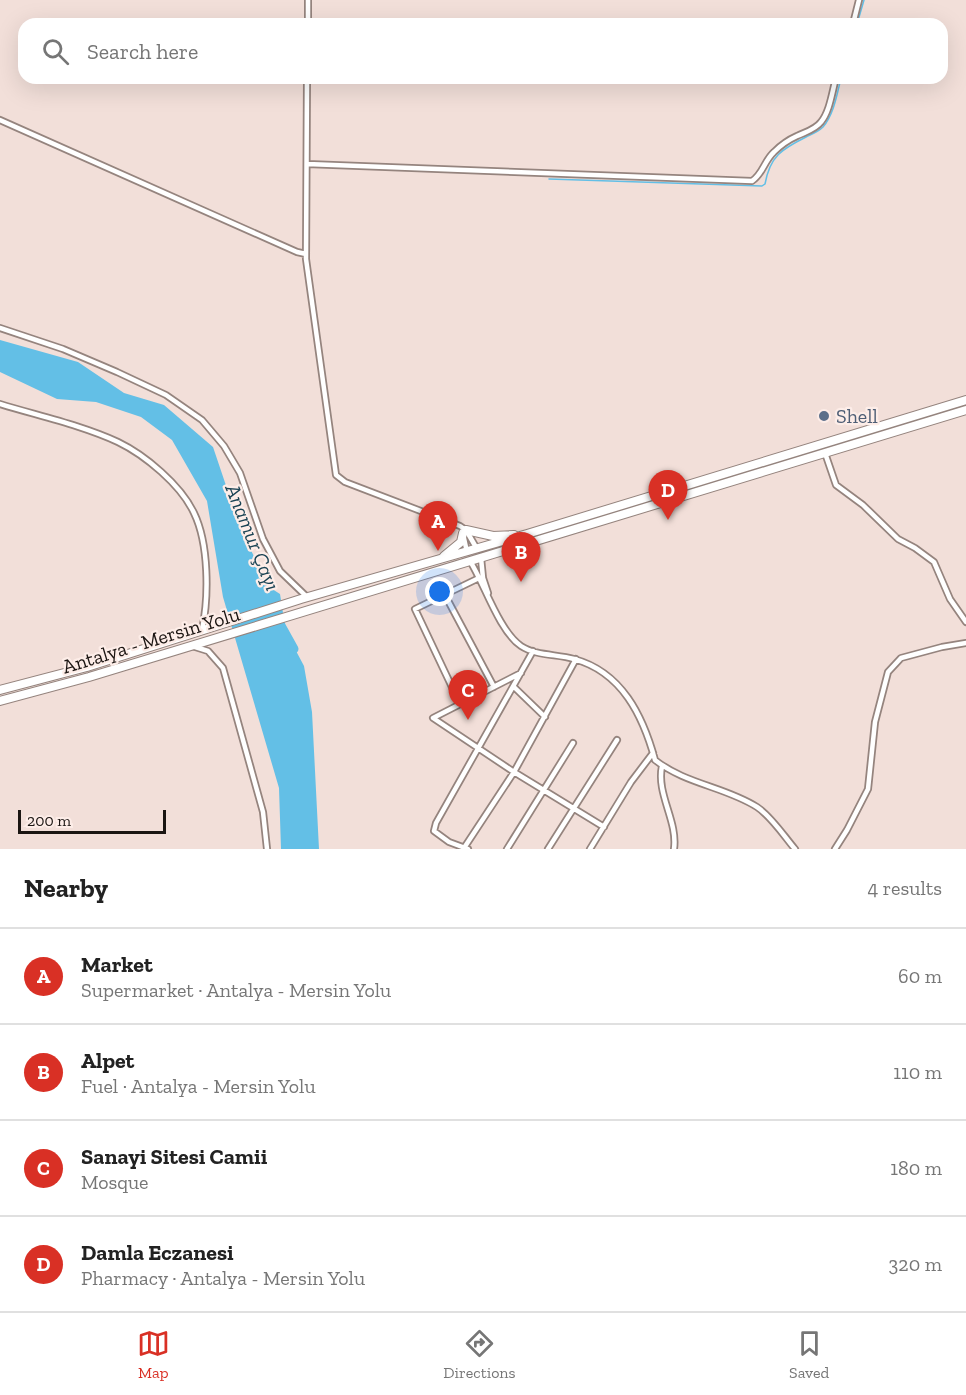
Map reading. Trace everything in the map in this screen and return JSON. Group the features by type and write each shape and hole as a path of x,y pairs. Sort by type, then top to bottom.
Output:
{"highway":[{"name":"Antalya - Mersin Yolu","path":"0,690 87,667 305,598 467,552 966,400"},
{"name":"Antalya - Mersin Yolu","path":"0,701 89,677 966,410"},
{"path":"439,560 458,546 463,530 493,536 527,534"},
{"path":"477,549 481,558"},
{"path":"467,552 470,561"}],"street":[{"path":"308,0 308,18"},
{"path":"855,18 860,0"},
{"path":"307,84 306,254 336,475 345,482 463,530 477,549"},
{"path":"307,164 752,182 760,176 768,158 779,147 820,123 825,115 834,84"},
{"path":"0,120 306,254"},
{"path":"0,328 117,372 166,395 202,420 224,446 240,473 263,539 280,571 305,598"},
{"path":"0,404 118,442 165,476 177,488 194,512 200,528 207,604 204,630"},
{"path":"825,453 836,485 863,505 898,539 934,562 950,599 966,622"},
{"path":"463,530 467,552"},
{"path":"481,558 483,578 489,598"},
{"path":"470,561 482,588 510,636 521,646 533,651 576,659 595,667 613,680 628,696 645,725 655,760 663,766 760,809 795,849"},
{"path":"460,704 415,609 479,578"},
{"path":"445,595 494,687"},
{"path":"835,849 868,789 875,722 888,672 901,658 966,643"},
{"path":"189,645 208,651 223,668 262,812 267,849"},
{"path":"533,651 436,823 434,831 449,842 466,849 514,772 576,659"},
{"path":"521,673 433,718 514,772 604,826"},
{"path":"513,687 545,717"},
{"path":"548,849 617,740"},
{"path":"507,849 573,743"},
{"path":"590,849 631,782 653,753"},
{"path":"663,766 660,776 674,833 674,849"}],"water":[{"path":"0,340 78,362 124,393 164,405 213,447 241,530 269,587 280,594 286,632 304,666 312,712 319,849 281,849 279,788 223,597 207,501 172,440 141,417 96,402 57,399 0,372"}],"waterway":[{"path":"859,18 864,0"},
{"path":"549,179 762,186 778,155 790,145 817,132 827,122 839,84"},
{"name":"Anamur Çayı","path":"279,622 294,649"}],"place":[{"name":"Shell","path":"824,416"},
{"name":"Damla Eczanesi","path":"668,520"},
{"name":"Market","path":"438,551"},
{"name":"Alpet","path":"521,582"},
{"name":"Sanayi Sitesi Camii","path":"468,720"}]}
